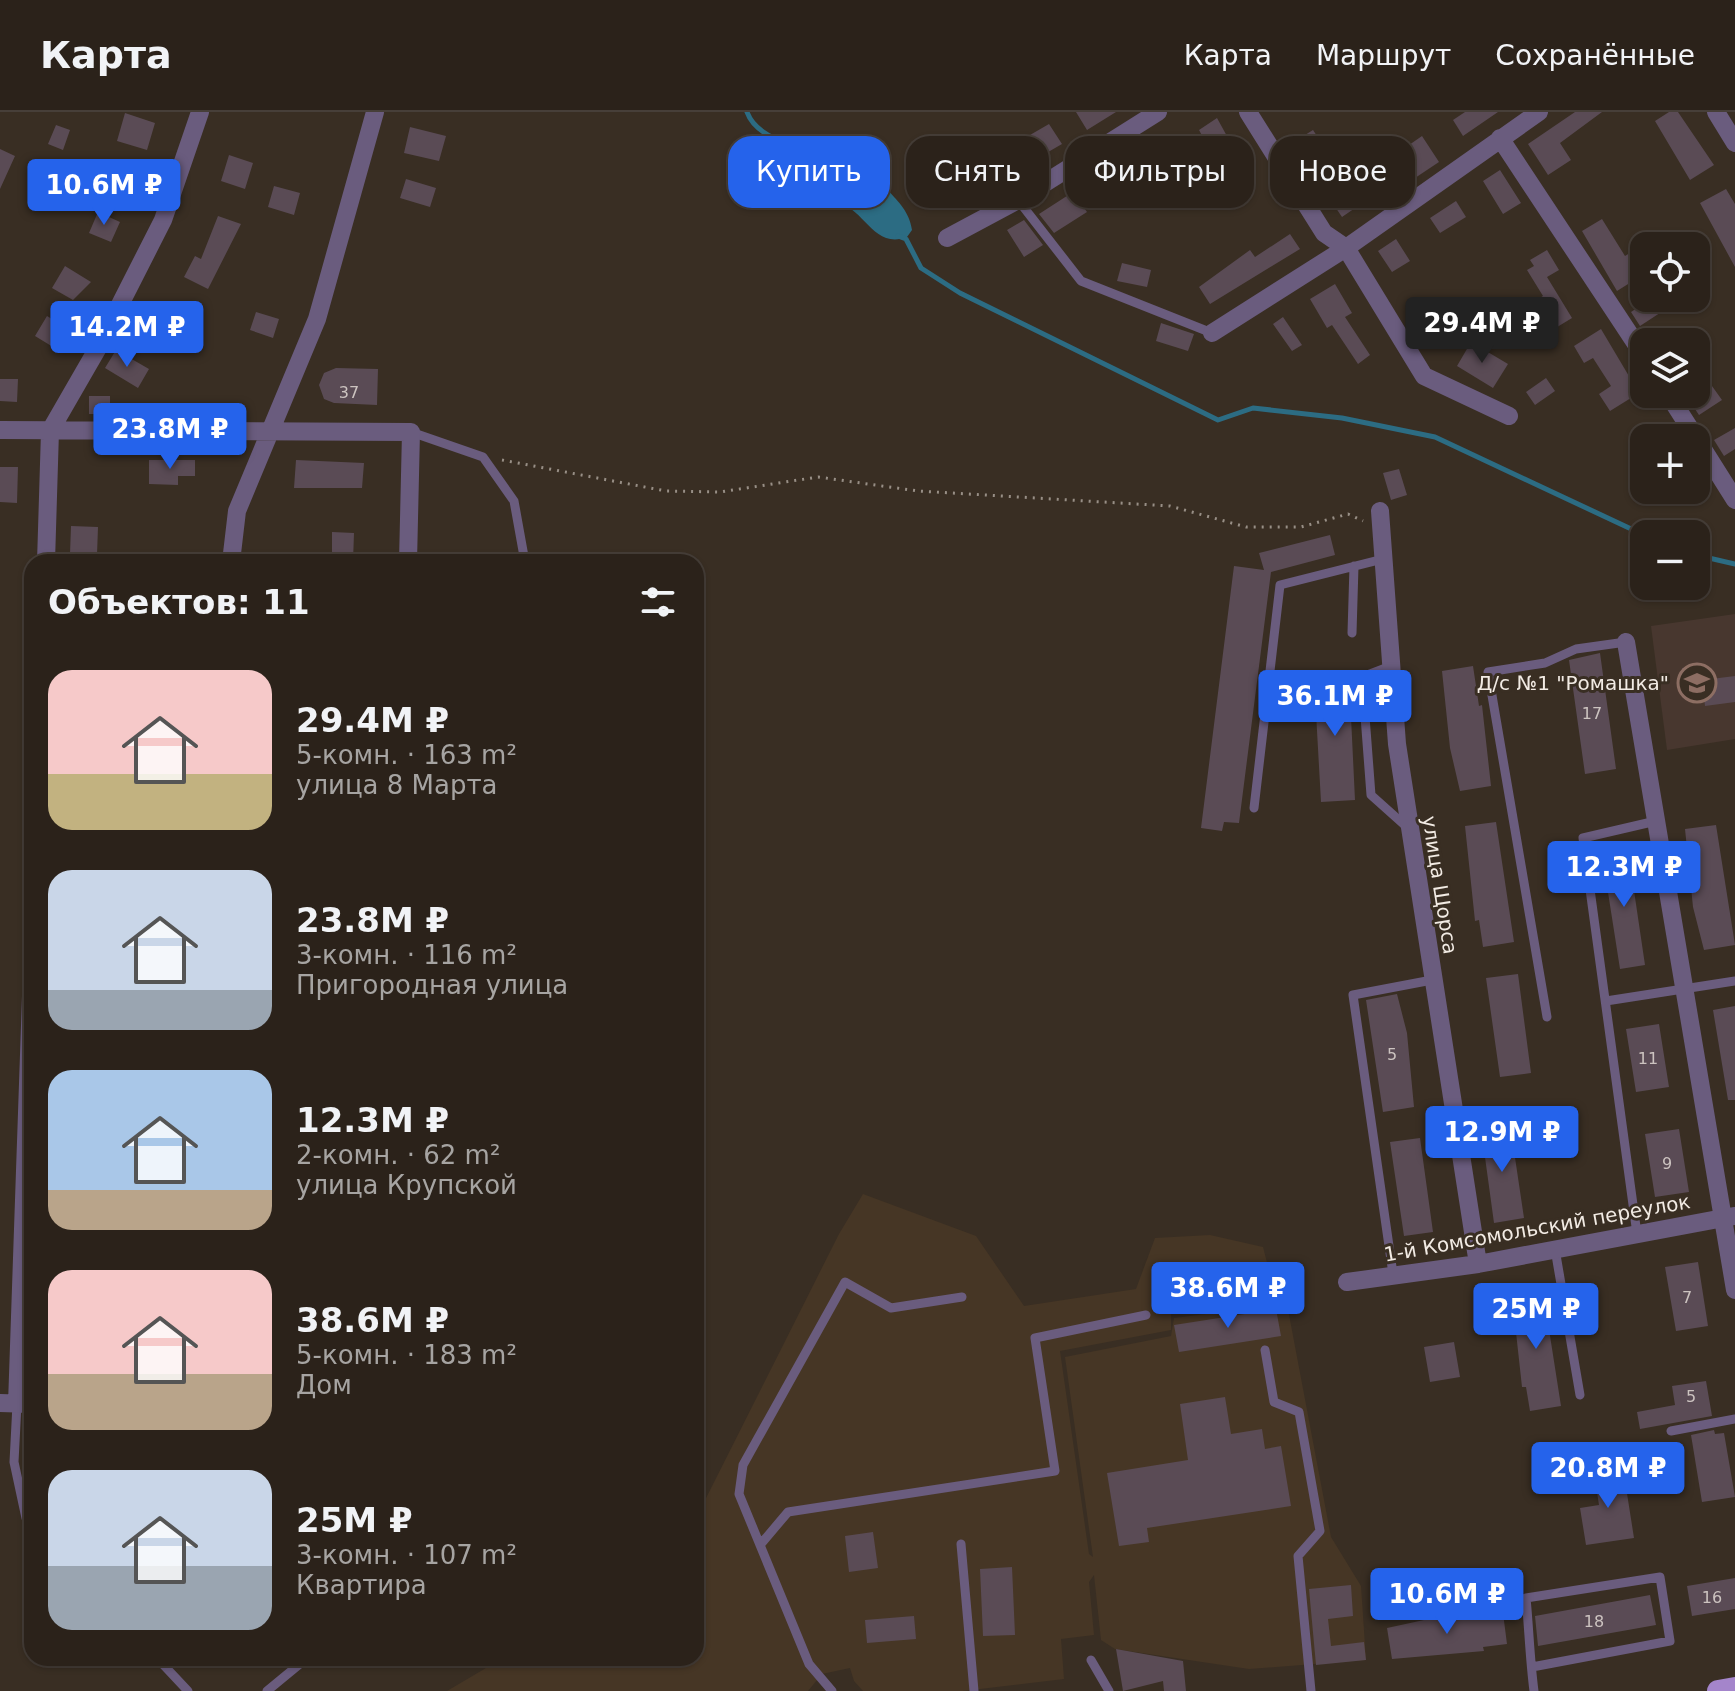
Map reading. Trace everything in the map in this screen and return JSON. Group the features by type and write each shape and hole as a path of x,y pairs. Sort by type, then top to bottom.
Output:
{"main road":[{"path":"1718,1691 1735,1688"}],"street":[{"path":"46,554 50,431 99,346 163,220 200,112"},
{"path":"232,554 237,511 317,319 375,112"},
{"path":"1049,181 1158,112"},
{"path":"1248,112 1324,233 1346,248 1424,376 1509,416"},
{"path":"1212,333 1346,248 1539,112"},
{"path":"1716,112 1735,143"},
{"path":"1500,138 1630,335"},
{"path":"947,238 1003,208"},
{"path":"0,430 411,432 408,554"},
{"path":"1710,460 1735,500"},
{"name":"улица Щорса","path":"1380,520 1391,666 1409,829 1478,1264"},
{"path":"1626,642 1684,988 1730,1217 1735,1290"},
{"path":"16,1403 24,1185"},
{"name":"1-й Комсомольский переулок","path":"1347,1282 1478,1264 1730,1217"}],"lane":[{"path":"1024,208 1081,281 1212,333"},
{"path":"411,432 483,457 514,501 524,554"},
{"path":"1254,808 1280,585 1383,559"},
{"path":"1352,633 1354,566"},
{"path":"1547,1017 1488,672 1545,663 1576,649 1626,642"},
{"path":"1391,666 1362,677 1371,795 1409,829"},
{"path":"1637,1234 1583,838 1656,821"},
{"path":"1393,1274 1353,995 1432,980"},
{"path":"1606,1001 1735,981"},
{"path":"1555,1249 1580,1395"},
{"path":"832,1691 809,1664 739,1494 743,1465 845,1282 891,1308 962,1297"},
{"path":"760,1545 788,1512 1055,1471 1035,1338 1146,1315"},
{"path":"1265,1350 1274,1402 1299,1412 1320,1531 1298,1556 1311,1691"},
{"path":"16,1403 14,1462 24,1509"},
{"path":"1671,1431 1735,1419"},
{"path":"961,1544 974,1691"},
{"path":"1532,1667 1670,1641 1660,1577 1526,1598 1534,1691"},
{"path":"1091,1660 1109,1691"},
{"path":"165,1666 188,1691"},
{"path":"267,1691 297,1666"}],"path":[{"path":"483,457 666,491 720,492 818,477 918,491 1170,506 1246,527 1301,527 1348,514 1380,520"}],"shaded area":[{"name":"Д/с №1 \"Ромашка\"","path":"1735,614 1735,739 1667,750 1651,626"},
{"path":"863,1194 976,1236 1024,1306 1136,1289 1155,1238 1210,1235 1263,1247 1277,1301 1171,1314 1171,1330 1060,1351 1089,1554 1093,1557 1065,1357 1171,1336 1174,1318 1287,1304 1331,1537 1361,1586 1366,1660 1249,1669 1115,1649 1101,1640 1094,1575 1089,1582 1094,1635 1061,1639 1064,1679 963,1691 863,1691 854,1681 850,1668 822,1674 808,1691 447,1691 489,1666 704,1666 704,1502 839,1234"}],"water":[{"path":"890,192 909,218 912,230 907,237 885,238 850,208 890,208"}],"building":[{"path":"1076,112 1116,112 1087,130"},
{"path":"1465,112 1498,112 1463,136 1453,120"},
{"path":"1575,112 1602,112 1560,143 1571,160 1548,175 1528,144"},
{"path":"1669,112 1678,112 1714,165 1690,180 1655,121"},
{"path":"125,113 155,123 147,150 117,141"},
{"path":"1217,118 1227,136 1202,136 1199,130"},
{"path":"1049,124 1062,144 1049,152 1049,136 1030,135"},
{"path":"56,125 70,130 63,150 48,144"},
{"path":"410,127 446,136 439,161 404,153"},
{"path":"1313,130 1317,136 1303,136"},
{"path":"1422,136 1439,162 1415,178 1415,141"},
{"path":"0,149 15,156 0,189"},
{"path":"229,155 253,163 245,189 221,181"},
{"path":"1500,170 1521,203 1503,214 1483,181"},
{"path":"406,179 436,188 430,207 400,198"},
{"path":"274,186 300,193 294,215 268,207"},
{"path":"1726,189 1735,204 1735,267 1700,203"},
{"path":"1065,197 1065,208 1084,208 1087,212 1054,233 1039,214"},
{"path":"1456,201 1466,217 1440,233 1430,218"},
{"path":"1336,208 1355,208 1342,217"},
{"path":"98,212 120,222 111,242 89,233"},
{"path":"218,216 241,224 208,289 184,277 195,256 201,259"},
{"path":"1602,219 1625,256 1630,253 1630,283 1617,291 1582,231"},
{"path":"1024,220 1043,245 1024,257 1007,230"},
{"path":"1290,234 1300,249 1210,304 1199,287 1250,250 1255,257"},
{"path":"1396,239 1410,261 1392,272 1378,251"},
{"path":"1547,250 1559,270 1547,277 1572,318 1549,332 1531,303 1543,296 1527,270 1534,266 1530,260"},
{"path":"1122,263 1151,270 1147,287 1117,281"},
{"path":"65,266 91,282 73,300 52,288"},
{"path":"1335,284 1352,313 1345,317 1370,355 1358,364 1332,325 1327,328 1310,299"},
{"path":"256,312 279,319 273,338 250,330"},
{"path":"1631,312 1661,312 1640,326"},
{"path":"47,316 65,327 53,347 35,336"},
{"path":"1283,317 1302,345 1292,351 1273,324"},
{"path":"1437,318 1447,334 1426,347 1416,331"},
{"path":"1161,323 1194,334 1188,351 1156,341"},
{"path":"165,324 187,334 179,351 157,341"},
{"path":"1601,329 1630,378 1630,399 1610,411 1599,394 1611,386 1593,358 1584,363 1574,346"},
{"path":"1471,342 1508,364 1493,388 1457,366"},
{"path":"116,350 149,369 138,388 105,368"},
{"path":"336,368 378,369 377,405 334,403 324,399 319,385 324,373"},
{"path":"1546,378 1555,391 1535,405 1526,392"},
{"path":"0,379 18,379 17,402 0,401"},
{"path":"1710,387 1722,400 1710,408"},
{"path":"89,396 110,396 110,414 89,414"},
{"path":"1694,408 1710,408 1699,415"},
{"path":"1735,428 1735,449 1724,456 1714,440"},
{"path":"149,460 195,460 195,476 178,476 178,485 149,484"},
{"path":"296,460 364,463 362,488 294,488"},
{"path":"0,467 18,467 17,503 0,502"},
{"path":"1399,469 1407,495 1391,500 1383,473"},
{"path":"71,526 98,527 97,554 70,554"},
{"path":"332,532 354,533 353,554 332,554"},
{"path":"1330,535 1335,555 1271,572 1239,823 1224,822 1222,831 1201,828 1234,566 1264,570 1259,553"},
{"path":"1600,653 1616,769 1585,774 1569,660"},
{"path":"1706,665 1708,679 1703,680 1735,676 1735,702 1705,706 1702,680 1684,683 1682,668"},
{"path":"1473,666 1479,706 1482,705 1491,786 1460,791 1450,748 1442,671"},
{"path":"1349,675 1355,800 1321,802 1314,677"},
{"path":"1496,822 1514,942 1483,947 1479,920 1475,921 1465,826"},
{"path":"1716,825 1735,945 1704,950 1693,907 1685,829"},
{"path":"1628,850 1645,965 1620,969 1602,854"},
{"path":"1518,974 1531,1073 1500,1077 1486,978"},
{"path":"1397,994 1407,1033 1414,1107 1383,1112 1366,1000"},
{"path":"1735,1006 1735,1100 1728,1100 1713,1010"},
{"path":"1659,1024 1669,1087 1636,1092 1626,1029"},
{"path":"1510,1124 1524,1218 1494,1223 1481,1128"},
{"path":"1679,1129 1689,1192 1655,1197 1645,1134"},
{"path":"1420,1138 1433,1232 1404,1236 1390,1142"},
{"path":"1698,1262 1708,1326 1676,1331 1665,1267"},
{"path":"1543,1291 1561,1406 1530,1411 1526,1387 1522,1387 1512,1296"},
{"path":"1276,1309 1281,1336 1179,1352 1174,1325"},
{"path":"1454,1342 1460,1377 1430,1382 1424,1347"},
{"path":"1706,1381 1712,1416 1640,1429 1637,1412 1675,1405 1672,1386"},
{"path":"1225,1397 1231,1434 1262,1429 1265,1449 1281,1446 1291,1506 1147,1528 1149,1542 1119,1546 1107,1473 1188,1460 1180,1404"},
{"path":"1714,1430 1715,1434 1724,1433 1735,1497 1702,1502 1691,1435"},
{"path":"1623,1468 1634,1538 1586,1545 1580,1508 1599,1505 1594,1473"},
{"path":"873,1532 878,1568 849,1572 845,1536"},
{"path":"1012,1567 1015,1635 983,1636 980,1569"},
{"path":"1735,1578 1735,1609 1692,1616 1687,1586"},
{"path":"1351,1585 1353,1616 1328,1619 1331,1646 1364,1642 1366,1660 1316,1665 1309,1589"},
{"path":"1650,1595 1656,1625 1538,1646 1535,1616"},
{"path":"1503,1613 1507,1644 1483,1647 1484,1651 1392,1659 1387,1628 1424,1620"},
{"path":"914,1616 916,1639 867,1643 865,1620"},
{"path":"1116,1649 1183,1661 1186,1691 1164,1691 1163,1681 1123,1691"}],"waterway":[{"path":"747,112 758,128 770,136"},
{"path":"898,236 906,239 921,268 960,293 1218,420 1253,408 1342,418 1435,437 1630,528"},
{"path":"1710,558 1735,564"}],"place":[{"name":"Д/с №1 \"Ромашка\"","path":"1697,683"}]}
